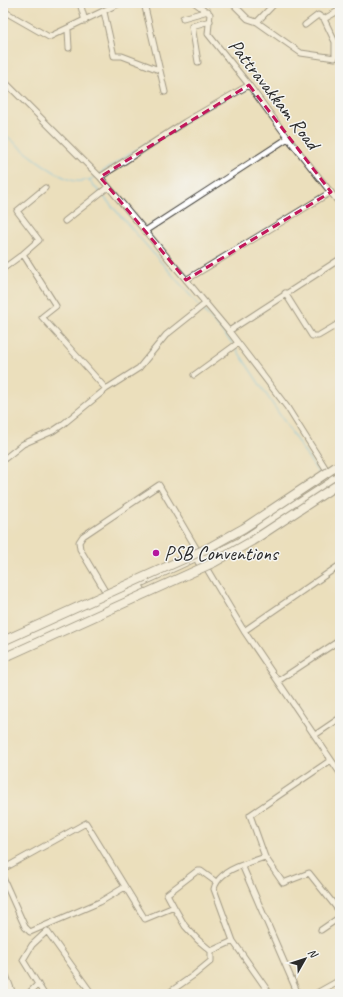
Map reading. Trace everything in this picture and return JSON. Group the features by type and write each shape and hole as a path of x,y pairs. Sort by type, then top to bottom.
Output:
{"highway":[{"path":"3,641 208,548 244,528 340,464"},
{"path":"3,658 215,562 252,541 331,475"}],"main road":[{"path":"3,646 239,542 340,468"},
{"path":"331,475 340,476"},
{"path":"3,653 201,558"},
{"path":"3,970 12,994"},
{"path":"3,987 6,994"}],"street":[{"path":"71,3 80,4 86,21"},
{"path":"7,13 49,37 68,30 120,3"},
{"path":"144,3 165,92"},
{"path":"196,3 200,8 208,11"},
{"path":"232,3 248,19 257,22 301,53 335,58 335,42 324,19 318,15 305,25"},
{"path":"257,22 275,3"},
{"path":"324,19 340,10"},
{"path":"183,18 208,11"},
{"name":"Pattravakkam Road","path":"208,11 211,17 208,34 340,204"},
{"path":"104,12 114,56 122,56 159,70"},
{"path":"198,62 192,26 193,24 210,21"},
{"path":"68,30 69,48"},
{"path":"3,80 100,177 186,280 202,306 229,331 287,407 331,475"},
{"path":"100,177 186,122 249,85"},
{"path":"145,231 288,138"},
{"path":"65,220 108,187"},
{"path":"3,268 23,254 39,240 17,211 45,188"},
{"path":"186,280 331,192"},
{"path":"23,254 56,306 42,317 106,389"},
{"path":"229,331 285,293 340,259"},
{"path":"285,293 312,336 318,336 340,323"},
{"path":"3,460 23,444 62,425 106,389 139,368 166,335 202,306"},
{"path":"194,375 238,343"},
{"path":"109,598 80,549 79,542 83,536 159,485 244,631 340,773"},
{"path":"244,631 340,565"},
{"path":"278,682 340,640"},
{"path":"315,735 340,718"},
{"path":"331,760 250,815 265,857 283,883 309,873 340,912"},
{"path":"3,869 86,823 145,919 174,907"},
{"path":"265,857 232,869 216,882 214,889 233,941 270,994"},
{"path":"242,865 298,994"},
{"path":"211,950 198,940 185,926 167,894 197,871 201,870 216,882"},
{"path":"3,878 25,927 30,932 100,902 125,888"},
{"path":"321,930 340,917"},
{"path":"44,994 23,960 32,944 47,931 92,994"},
{"path":"211,950 233,941"},
{"path":"166,994 194,975 211,961 211,950"},
{"path":"315,994 340,980"},
{"path":"28,994 38,984"}],"highlighted area":[{"path":"249,85 331,192 186,280 100,177"}],"waterway":[{"path":"3,132 38,161 67,179 81,181 89,180 96,176"},
{"path":"99,174 150,141"},
{"path":"89,180 233,344"},
{"path":"235,347 319,474"}],"railway":[{"path":"3,984 7,994"}],"place":[{"name":"PSB Conventions","path":"156,553"}]}
